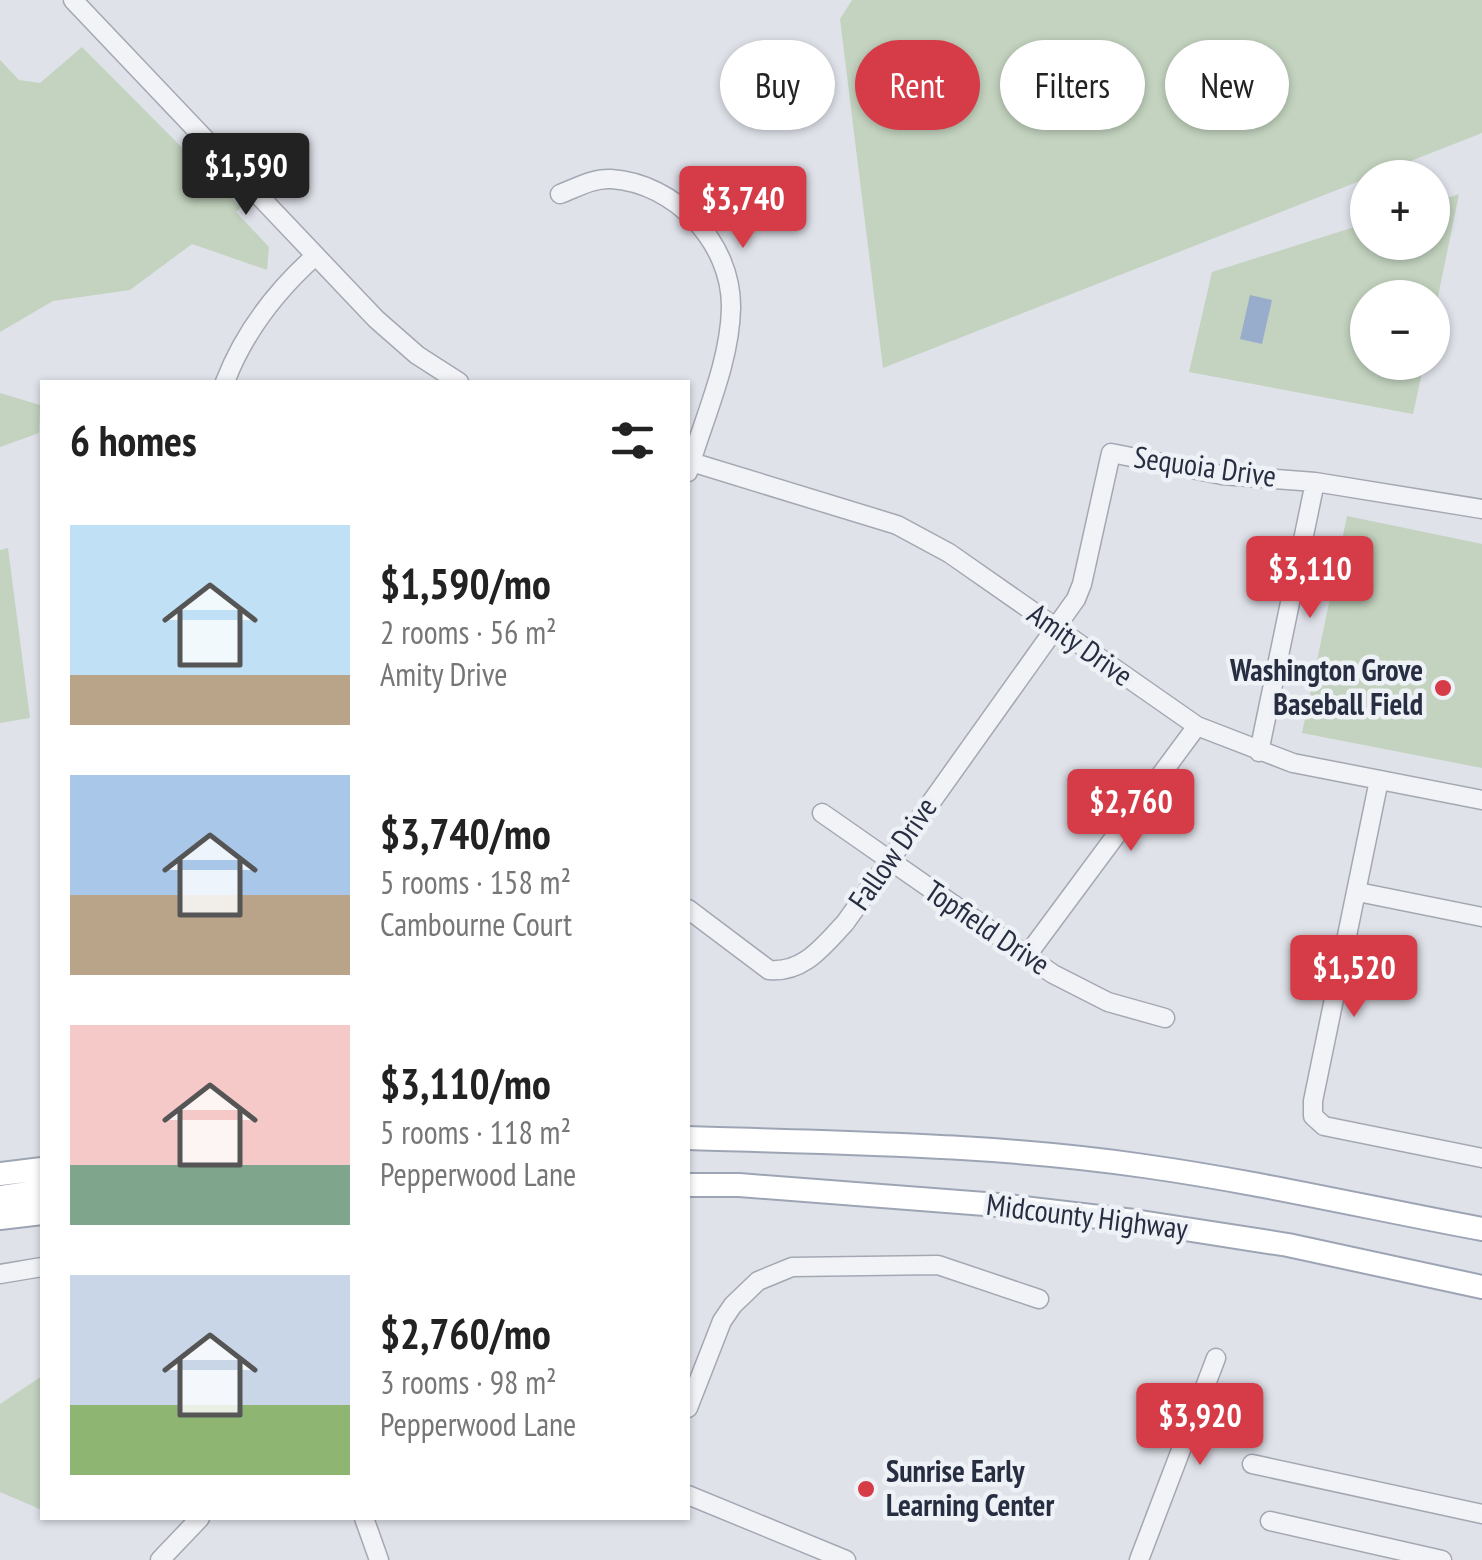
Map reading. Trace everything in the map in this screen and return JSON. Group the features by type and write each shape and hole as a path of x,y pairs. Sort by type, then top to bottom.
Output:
{"main road":[{"name":"Midcounty Highway","path":"690,1138 1004,1150 1142,1166 1299,1190 1482,1230"},
{"path":"0,1174 40,1169"},
{"name":"Midcounty Highway","path":"690,1184 998,1205 1134,1220 1288,1245 1482,1287"},
{"path":"0,1197 40,1191"},
{"path":"0,1218 40,1213"}],"street":[{"path":"73,0 315,256 416,355 456,380"},
{"path":"560,194 594,180 640,185 670,198 698,222 716,246 731,306 727,345 690,462"},
{"path":"226,380 250,329 288,281 315,256"},
{"name":"Sequoia Drive","path":"1055,626 1082,584 1111,453 1222,475 1314,482 1482,509"},
{"name":"Amity Drive","path":"690,465 804,494 896,526 949,553 1196,726 1293,763 1482,800"},
{"path":"1259,752 1314,482"},
{"name":"Fallow Drive","path":"690,910 769,970 782,971 803,964 844,923 1055,626"},
{"path":"1028,954 1196,726"},
{"path":"1380,780 1313,1116 1324,1126 1482,1158"},
{"name":"Topfield Drive","path":"822,813 1053,974 1108,1002 1165,1018"},
{"path":"1358,892 1482,917"},
{"path":"690,1403 722,1321 733,1305 758,1281 792,1267 938,1265 1038,1299"},
{"path":"0,1274 40,1267"},
{"path":"1139,1560 1216,1358"},
{"path":"1252,1464 1482,1514"},
{"path":"690,1497 846,1560"},
{"path":"160,1560 198,1520"},
{"path":"365,1520 378,1560"},
{"path":"1270,1521 1442,1560"}],"green space":[{"path":"852,0 1482,0 1482,133 1413,160 1350,160 1350,185 883,368 840,19"},
{"path":"82,47 241,207 236,212 269,247 267,270 192,244 130,290 53,301 0,332 0,60 19,80 40,83"},
{"path":"1459,194 1450,238 1450,197"},
{"path":"1350,228 1350,260 1445,260 1441,280 1350,280 1350,380 1420,380 1413,414 1189,372 1212,272"},
{"path":"0,393 40,405 39,433 0,447"},
{"path":"1347,516 1482,544 1482,768 1302,733"},
{"path":"8,548 30,718 0,723 0,550"},
{"path":"40,1377 40,1509 0,1492 0,1404"}],"water":[{"path":"1250,295 1272,300 1262,344 1240,339"}],"place":[{"name":"Washington Grove Baseball Field","path":"1443,688"},
{"name":"Sunrise Early Learning Center","path":"866,1489"}]}
